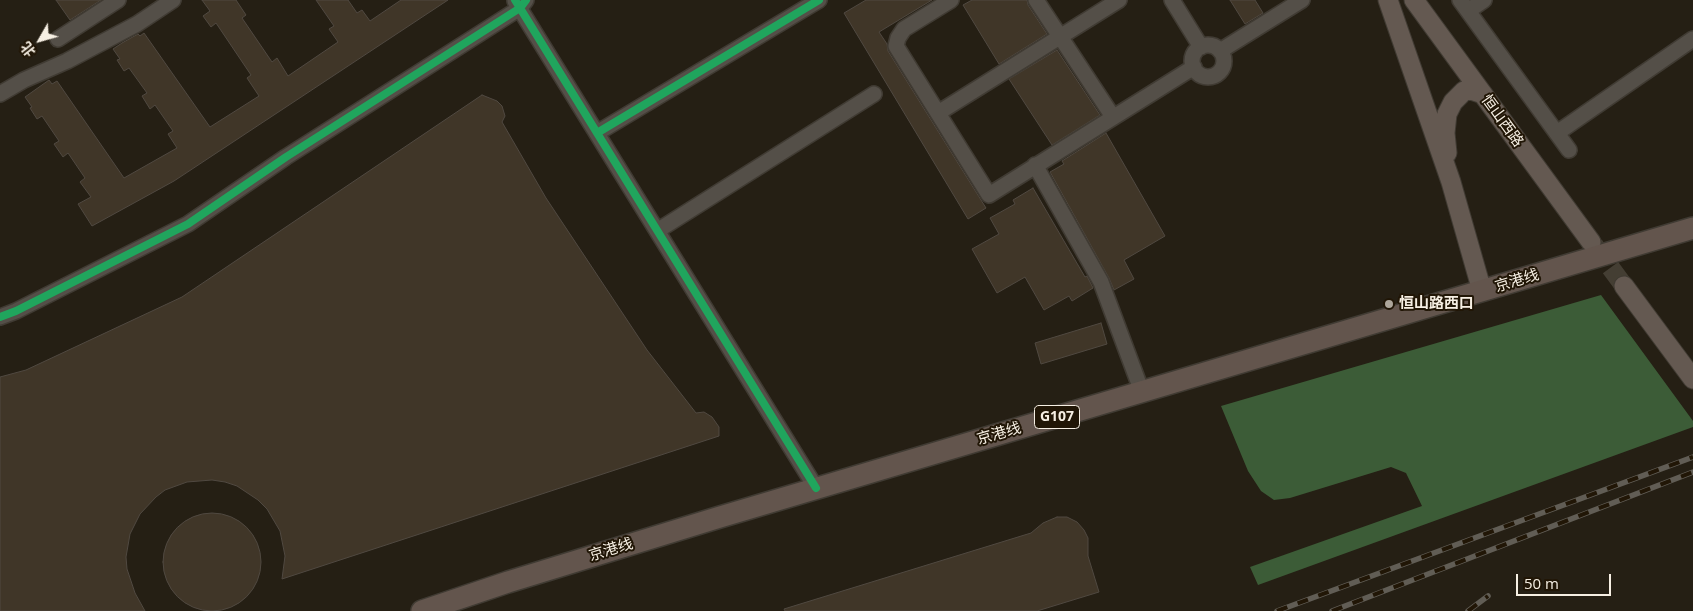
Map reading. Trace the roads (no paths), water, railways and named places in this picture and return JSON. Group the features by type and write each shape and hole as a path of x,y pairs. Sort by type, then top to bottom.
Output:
{"highway":[{"name":"京港线","path":"422,611 508,582 816,488 1693,228"},
{"name":"京港线","path":"467,611 715,533 1693,243"}],"main road":[{"path":"1388,0 1451,182 1482,291"},
{"name":"恒山西路","path":"1414,0 1591,242"},
{"path":"1451,182 1445,133 1447,114 1452,102 1464,91 1471,90 1483,94"},
{"path":"1624,286 1692,374"}],"street":[{"path":"58,39 118,0"},
{"path":"0,94 24,80 67,61 137,24 173,0"},
{"path":"597,133 819,0"},
{"path":"952,0 904,29 898,38 896,46 989,195 1194,67"},
{"path":"1036,0 1113,117"},
{"path":"938,112 1119,0"},
{"path":"1172,0 1201,47"},
{"path":"1484,0 1464,6 1569,150"},
{"path":"1220,51 1298,1"},
{"path":"0,317 16,311 188,224 520,3 597,133 816,488"},
{"path":"1557,134 1693,39"},
{"path":"1214,46 1224,58 1222,69 1214,76 1198,74 1194,67 1192,58 1201,47 1214,46"},
{"path":"657,230 874,94"},
{"path":"1035,166 1101,282 1142,392"}],"tunnel":[{"path":"1594,245 1624,286"}],"railway":[{"path":"1277,611 1693,457"},
{"path":"1332,611 1693,472"},
{"path":"1468,611 1488,596"}],"place":[{"name":"恒山路西口","path":"1389,304"}]}
